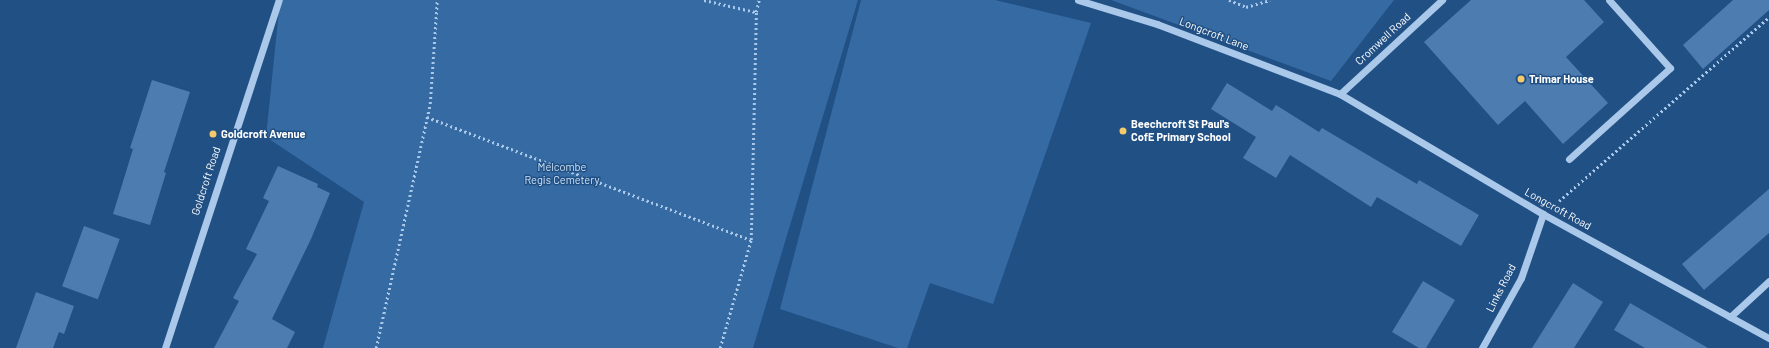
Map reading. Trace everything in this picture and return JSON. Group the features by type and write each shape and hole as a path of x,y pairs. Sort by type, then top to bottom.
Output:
{"street":[{"name":"Goldcroft Road","path":"165,348 278,0"},
{"name":"Longcroft Lane","path":"1078,0 1157,24 1340,94"},
{"name":"Cromwell Road","path":"1340,94 1442,0"},
{"path":"1569,159 1670,68 1609,0"},
{"name":"Longcroft Road","path":"1340,94 1544,214 1769,338"},
{"name":"Links Road","path":"1482,348 1521,278 1544,214"},
{"path":"1730,317 1769,281"}],"path":[{"path":"376,348 427,117 437,0"},
{"path":"704,0 756,12"},
{"path":"720,348 751,240 756,12 759,0"},
{"path":"1229,0 1246,6 1270,0"},
{"path":"1544,214 1769,17"},
{"path":"427,117 751,240"}],"green space":[{"name":"Melcombe Regis Cemetery","path":"280,0 858,0 753,348 323,348 364,202 266,137"},
{"path":"861,0 995,0 1091,23 993,304 930,283 907,348 898,348 780,309"},
{"path":"1111,0 1394,0 1331,81"}],"building":[{"name":"Trimar House","path":"1471,0 1584,0 1604,22 1566,57 1608,103 1563,144 1525,101 1498,125 1424,42"},
{"path":"1733,0 1769,0 1769,10 1703,69 1683,45"},
{"path":"152,80 190,92 164,172 166,173 150,225 113,214 133,149 130,148"},
{"path":"1227,83 1272,111 1276,105 1319,132 1322,128 1417,184 1419,180 1479,215 1461,246 1377,197 1371,207 1290,155 1276,178 1243,158 1256,137 1211,109"},
{"path":"278,166 318,184 317,187 330,193 311,239 272,319 295,332 287,348 214,348 239,301 233,298 257,254 246,249 269,201 263,198"},
{"path":"1769,189 1769,233 1704,290 1682,264"},
{"path":"84,226 120,239 98,299 62,286"},
{"path":"1423,281 1455,300 1426,348 1419,348 1392,332"},
{"path":"1573,283 1603,302 1574,348 1532,348"},
{"path":"36,292 74,306 64,334 59,332 53,348 16,348"},
{"path":"1630,303 1708,348 1645,348 1614,330"}],"place":[{"name":"Trimar House","path":"1521,79"},
{"name":"Beechcroft St Paul's CofE Primary School","path":"1123,131"},
{"name":"Goldcroft Avenue","path":"213,134"}]}
